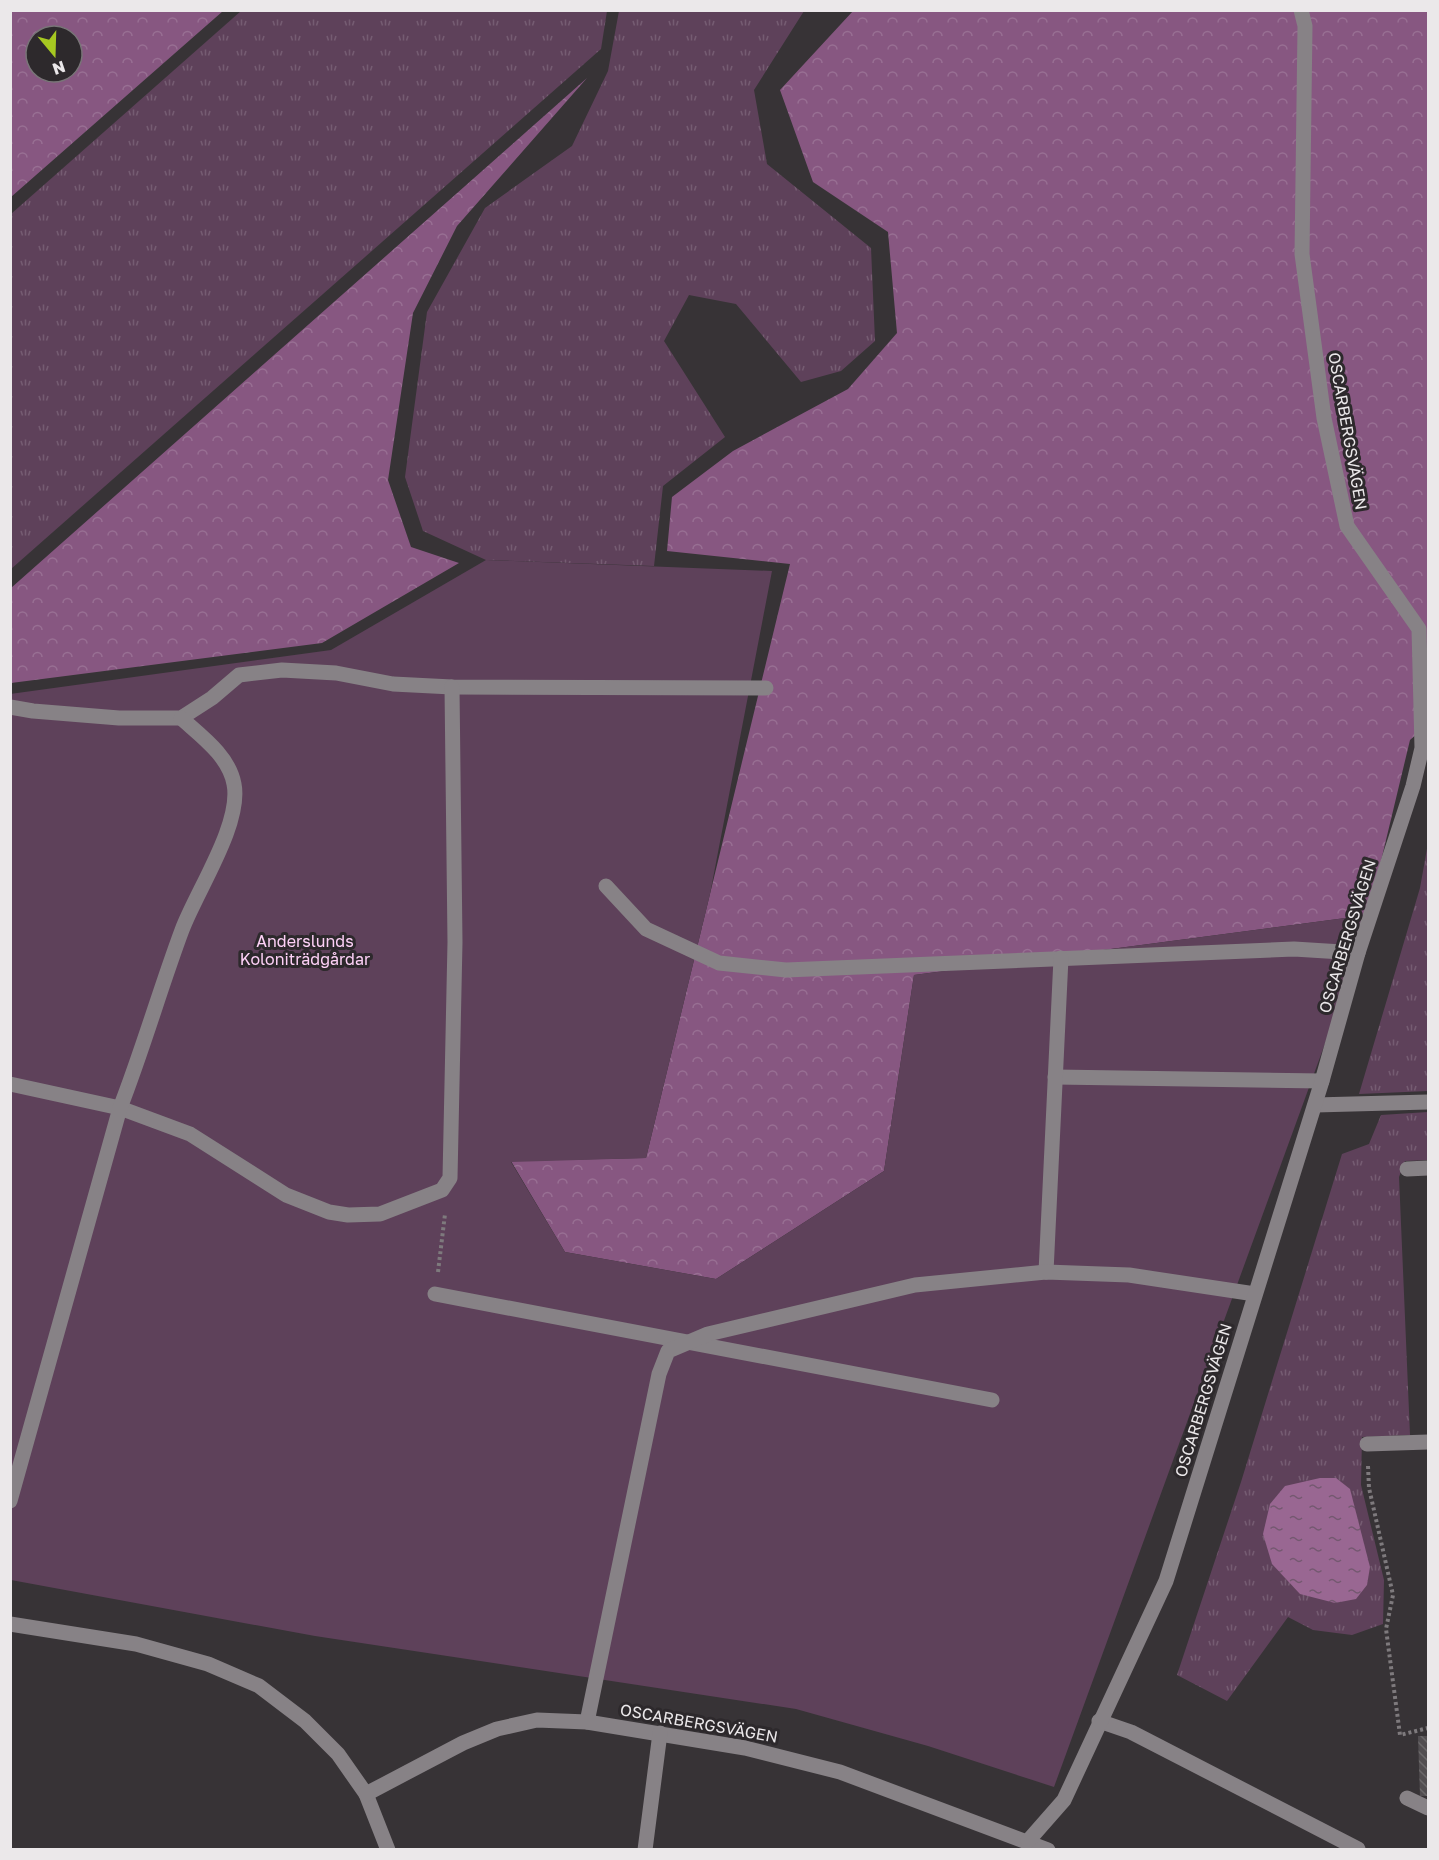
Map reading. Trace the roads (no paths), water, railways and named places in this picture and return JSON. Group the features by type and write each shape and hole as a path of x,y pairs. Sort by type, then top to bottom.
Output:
{"street":[{"name":"OSCARBERGSVÄGEN","path":"1028,1841 1064,1800 1166,1581 1322,1081 1358,953 1413,786 1422,748 1419,629 1347,526 1323,418 1302,254 1305,26 1301,10"},
{"path":"10,707 119,718 181,718 212,698 239,675 282,669 336,674 393,684 452,687 766,687"},
{"path":"10,1084 120,1108 190,1134 286,1195 329,1212 348,1215 380,1214 442,1190 450,1178 455,942 452,687"},
{"path":"10,1501 120,1108 142,1050 182,927 226,835 234,805 234,784 221,754 181,718"},
{"path":"606,886 646,929 718,963 786,970 1294,949 1358,953"},
{"path":"1046,1272 1061,958"},
{"path":"1055,1077 1322,1081"},
{"path":"1314,1106 1428,1102"},
{"path":"1407,1168 1428,1168"},
{"path":"587,1722 659,1374 668,1351 708,1334 915,1285 1046,1272 1129,1275 1255,1294"},
{"path":"435,1294 992,1400"},
{"path":"1367,1444 1428,1442"},
{"path":"10,1624 135,1644 208,1664 259,1686 305,1721 338,1754 366,1794 388,1850"},
{"name":"OSCARBERGSVÄGEN","path":"366,1794 463,1743 497,1729 537,1720 587,1722 746,1748 840,1772 1048,1850"},
{"path":"1099,1721 1131,1732 1358,1849"},
{"path":"645,1850 660,1733"},
{"path":"1407,1798 1428,1808"}],"water":[{"path":"1320,1478 1336,1478 1350,1489 1370,1567 1367,1585 1356,1599 1335,1603 1300,1594 1272,1564 1263,1534 1270,1504 1285,1486"}],"park label":[{"name":"Anderslunds Koloniträdgårdar","path":"305,950"}]}
